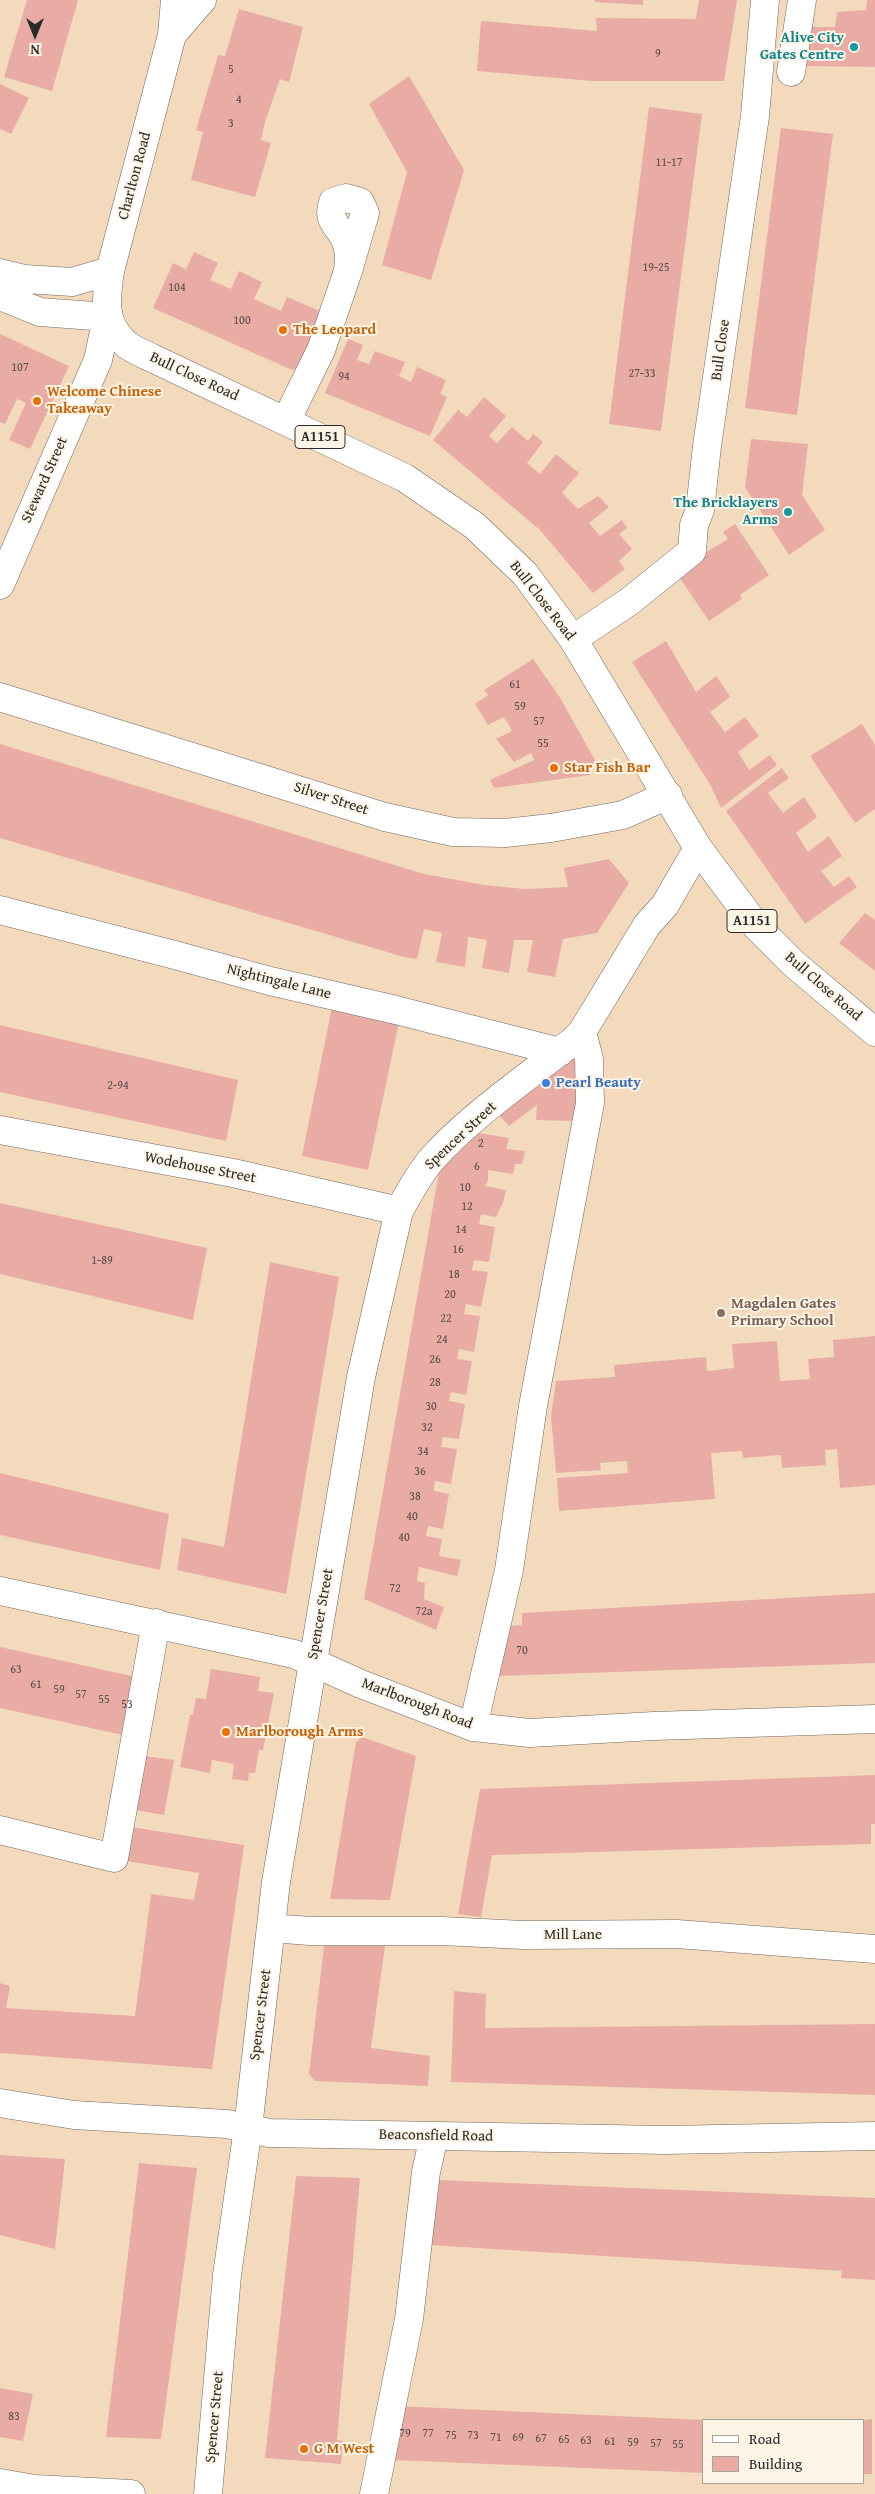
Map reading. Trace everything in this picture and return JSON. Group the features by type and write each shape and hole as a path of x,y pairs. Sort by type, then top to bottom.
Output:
{"street":[{"name":"Charlton Road","path":"107,318 106,294 110,270 172,35 175,0"},
{"name":"Charlton Road","path":"172,35 202,0"},
{"name":"Bull Close","path":"573,639 630,601 692,551 694,525 700,510 708,436 755,116 765,0"},
{"path":"791,72 802,0"},
{"path":"0,273 25,279 72,282 110,270"},
{"path":"286,421 321,350 348,270"},
{"path":"0,296 40,312 107,318"},
{"name":"Bull Close Road","path":"107,318 125,343 152,358 405,478 475,526 524,574 573,639 698,848 757,927 794,964 875,1032"},
{"name":"Steward Street","path":"0,585 98,360 107,318"},
{"name":"Silver Street","path":"0,696 384,817 453,832 505,832 551,828 624,815 668,796"},
{"name":"Spencer Street","path":"208,2494 227,2274 248,2128 276,1882 361,1377 399,1211 411,1189 432,1159 470,1124 582,1032 647,925 665,905 698,848"},
{"name":"Nightingale Lane","path":"0,910 270,981 560,1052"},
{"path":"473,1727 509,1570 532,1406 590,1103 589,1059 582,1032"},
{"name":"Wodehouse Street","path":"0,1130 232,1173 399,1211"},
{"name":"Marlborough Road","path":"0,1591 294,1654 361,1684 473,1727 530,1733 654,1726 875,1719"},
{"path":"0,1830 114,1858 156,1623"},
{"name":"Mill Lane","path":"271,1928 310,1931 442,1931 523,1935 677,1934 875,1949"},
{"name":"Beaconsfield Road","path":"0,2103 74,2114 227,2124 269,2133 665,2140 875,2136"},
{"path":"374,2494 409,2319 426,2172 434,2136"},
{"path":"0,2483 35,2489 131,2494"}],"building":[{"path":"27,0 78,0 52,91 4,77"},
{"path":"595,0 643,0 643,5 595,2"},
{"path":"699,0 737,0 724,81 592,81 477,71 481,21 597,31 596,18 696,19"},
{"name":"Alive City Gates Centre","path":"867,0 875,0 875,67 806,66 811,27 835,27 837,12 866,10"},
{"path":"239,9 303,27 289,82 280,79 265,122 261,140 271,143 255,197 191,180 203,132 196,130 218,55 225,56"},
{"path":"409,76 464,170 431,280 382,265 407,172 369,104"},
{"path":"0,84 29,98 11,134 0,129"},
{"path":"649,107 702,114 661,431 609,424"},
{"path":"781,128 833,134 797,415 745,408"},
{"path":"194,252 218,263 210,280 231,289 239,271 262,282 254,299 281,311 287,297 325,313 302,366 292,370 153,308 173,263 186,269"},
{"path":"0,334 69,366 30,449 9,440 26,403 17,399 5,424 0,422"},
{"path":"348,339 363,345 357,360 369,364 375,351 405,362 399,376 411,382 417,367 446,380 440,394 447,397 430,436 325,393"},
{"path":"484,397 506,416 489,436 497,443 512,427 528,441 533,434 543,442 527,463 540,474 556,454 579,473 562,493 578,509 598,496 609,507 589,523 600,536 622,520 627,528 619,534 632,549 619,561 625,569 593,593 540,530 433,440 458,410 467,417"},
{"name":"The Bricklayers Arms","path":"751,439 808,444 802,495 825,530 789,555 745,487"},
{"path":"735,524 769,575 740,595 742,599 709,621 675,571 728,539 723,532"},
{"path":"666,641 696,692 716,676 724,687 730,697 710,712 725,732 745,717 759,736 738,752 749,770 770,755 777,765 721,808 711,786 632,662"},
{"path":"533,659 559,696 595,760 590,775 494,788 490,780 534,760 531,753 514,762 496,739 512,731 504,717 488,725 475,704 488,695 484,690"},
{"path":"862,724 875,745 875,809 855,823 810,756"},
{"path":"0,744 424,874 484,885 524,889 568,887 564,868 609,859 629,883 597,933 563,939 555,977 527,972 533,940 514,940 509,973 482,968 487,940 468,937 465,967 436,962 442,933 424,929 417,959 404,957 0,838"},
{"path":"782,768 789,778 768,793 783,813 804,797 817,817 796,833 808,852 829,836 842,856 821,871 834,887 849,876 857,887 805,924 726,811"},
{"path":"865,913 875,920 875,971 839,943"},
{"path":"333,1002 400,1017 368,1170 302,1156"},
{"path":"0,1025 238,1080 226,1141 0,1092"},
{"name":"Pearl Beauty","path":"570,1048 582,1063 574,1121 536,1120 537,1105 509,1126 488,1104"},
{"path":"466,1131 509,1138 506,1149 525,1151 522,1164 515,1164 513,1174 488,1170 488,1180 485,1186 506,1190 503,1203 496,1217 481,1214 479,1224 495,1227 489,1262 474,1260 472,1270 488,1272 481,1307 466,1304 464,1314 480,1316 474,1352 459,1349 457,1359 472,1361 466,1395 451,1392 449,1401 465,1404 459,1439 443,1437 441,1447 457,1449 451,1484 435,1481 434,1486 434,1491 449,1494 443,1529 428,1526 426,1536 442,1539 439,1556 461,1560 457,1576 419,1567 417,1581 425,1583 424,1599 444,1607 436,1630 364,1599 439,1172"},
{"path":"0,1203 207,1248 193,1320 0,1274"},
{"path":"270,1262 339,1277 286,1594 177,1570 182,1538 224,1547"},
{"name":"Magdalen Gates Primary School","path":"875,1336 875,1485 840,1488 837,1449 825,1450 826,1465 782,1468 781,1455 743,1458 742,1451 711,1453 715,1499 559,1511 557,1478 628,1473 627,1461 600,1463 601,1470 556,1473 551,1416 556,1381 615,1377 614,1365 706,1357 707,1371 734,1368 732,1344 777,1341 780,1381 810,1379 808,1359 834,1357 833,1340"},
{"path":"0,1473 169,1514 160,1570 0,1535"},
{"path":"875,1593 875,1663 499,1676 508,1626 522,1625 522,1613"},
{"path":"0,1647 145,1679 132,1737 0,1708"},
{"name":"Marlborough Arms","path":"211,1669 260,1677 258,1691 274,1693 263,1750 259,1750 255,1773 249,1773 248,1781 232,1779 234,1764 212,1760 210,1773 180,1767 190,1715 193,1715 196,1698 206,1699"},
{"path":"362,1737 416,1756 390,1900 330,1899 356,1742"},
{"path":"145,1756 174,1760 164,1815 135,1810"},
{"path":"875,1775 875,1824 871,1824 871,1844 492,1855 481,1917 458,1914 480,1789"},
{"path":"132,1827 244,1845 212,2069 0,2053 0,1983 10,1986 6,2008 135,2016 151,1894 194,1900 199,1873 127,1861"},
{"path":"324,1946 385,1946 371,2048 430,2056 428,2086 315,2081 309,2074"},
{"path":"454,1991 486,1994 485,2028 875,2024 875,2095 451,2082"},
{"path":"0,2155 65,2159 55,2249 0,2235"},
{"path":"139,2163 197,2168 161,2439 106,2437"},
{"path":"296,2176 360,2178 337,2440 343,2441 341,2464 265,2458"},
{"path":"438,2180 875,2198 875,2280 841,2278 842,2271 430,2245"},
{"path":"0,2388 33,2394 23,2441 0,2437"},
{"path":"395,2406 702,2420 702,2473 393,2460"},
{"path":"872,2419 872,2474 865,2474 865,2420"}],"place":[{"name":"Alive City Gates Centre","path":"854,47"},
{"name":"The Leopard","path":"283,330"},
{"name":"Welcome Chinese Takeaway","path":"37,401"},
{"name":"The Bricklayers Arms","path":"788,512"},
{"name":"Star Fish Bar","path":"554,768"},
{"name":"Pearl Beauty","path":"546,1083"},
{"name":"Magdalen Gates Primary School","path":"721,1313"},
{"name":"Marlborough Arms","path":"226,1732"},
{"name":"G M West","path":"304,2449"}]}
